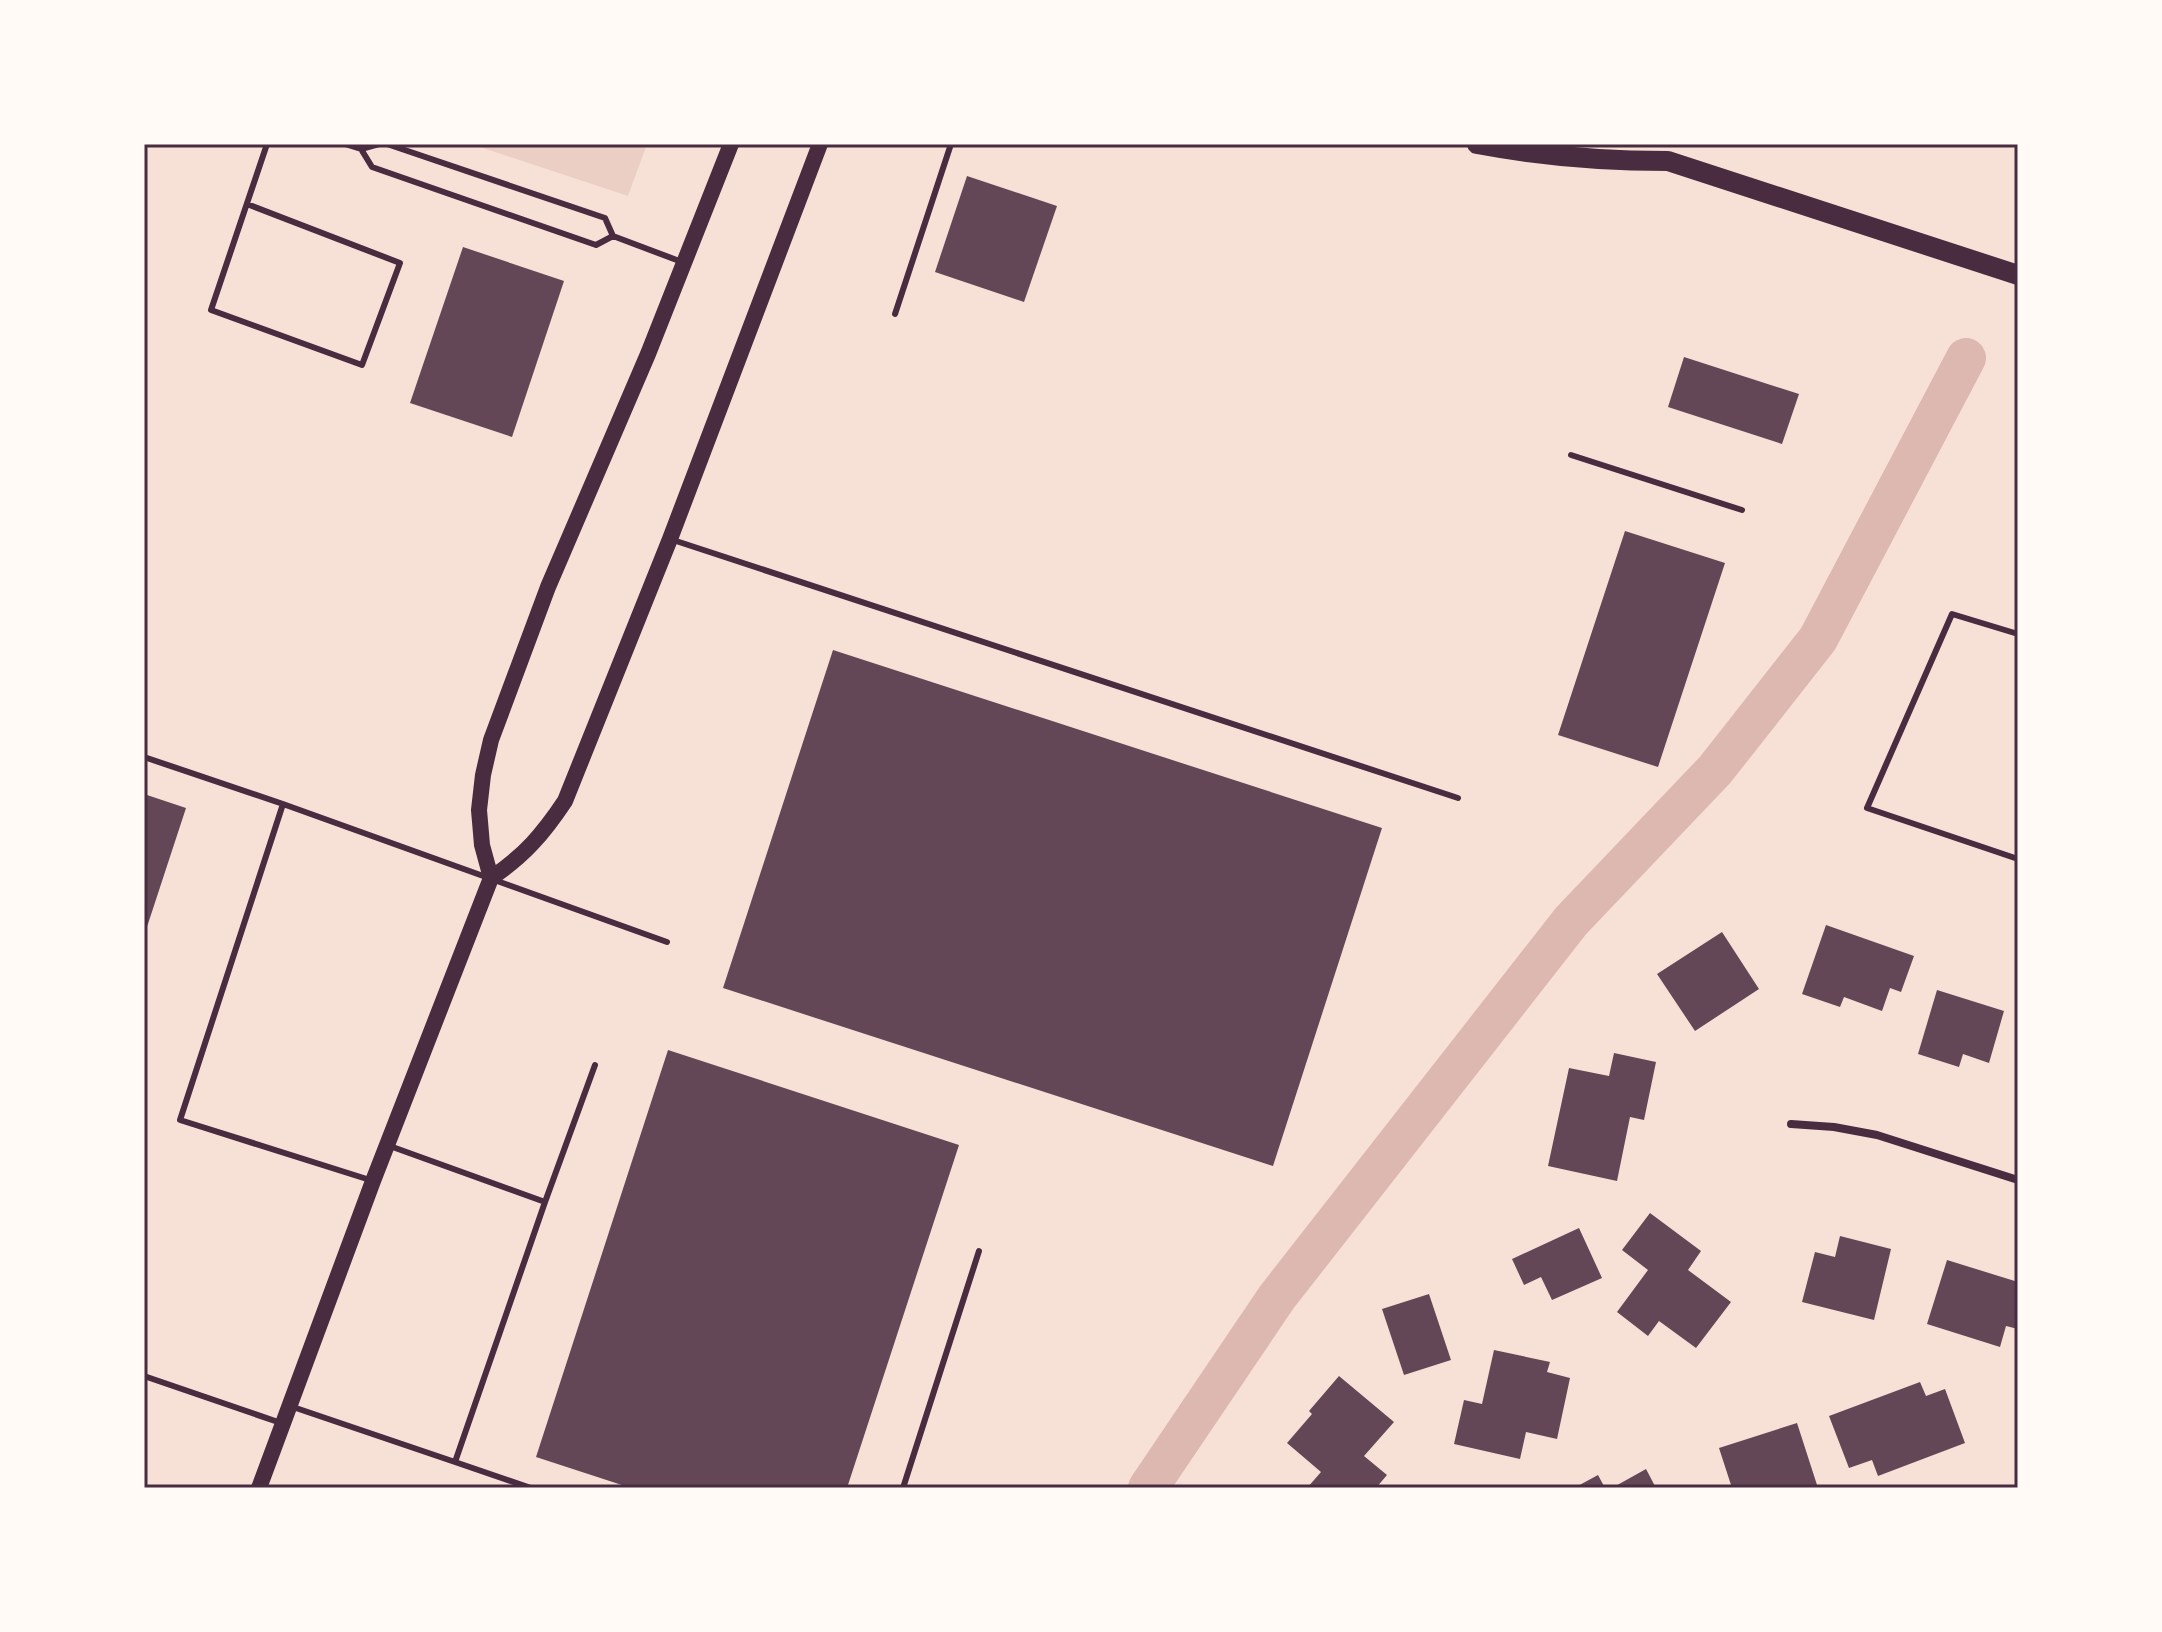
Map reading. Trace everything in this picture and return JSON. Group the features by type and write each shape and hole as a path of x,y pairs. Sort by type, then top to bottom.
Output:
{"main road":[{"path":"491,878 482,845 479,810 491,740 548,587 685,263 731,144"},
{"path":"259,1488 373,1181 491,878 530,848 565,801 670,539 820,144"},
{"path":"1477,144 1569,158 1619,161 1668,156"},
{"path":"1646,144 1668,156 2018,275"}],"street":[{"path":"1791,1124 1834,1127 1877,1135 2018,1180"}],"lane":[{"path":"247,204 400,263 362,365 211,310 267,144"},
{"path":"345,144 361,149 379,144"},
{"path":"387,144 605,218 613,236 685,263"},
{"path":"895,314 951,144"},
{"path":"361,149 372,167 596,245 613,236"},
{"path":"1571,455 1742,510"},
{"path":"670,539 1458,798"},
{"path":"2018,634 1952,614 1867,808 2018,859"},
{"path":"144,757 667,942"},
{"path":"283,804 180,1120 373,1181"},
{"path":"455,1462 595,1065"},
{"path":"387,1145 545,1202"},
{"path":"903,1488 979,1251"},
{"path":"144,1376 283,1423"},
{"path":"290,1406 531,1488"}],"shaded area":[{"path":"471,144 647,144 628,196"}],"building":[{"path":"967,176 1057,206 1024,302 935,272"},
{"path":"463,247 564,281 512,437 410,403"},
{"path":"1684,357 1799,394 1782,444 1668,407"},
{"path":"1625,531 1725,563 1658,767 1558,735"},
{"path":"833,650 1382,828 1273,1166 723,988"},
{"path":"144,794 186,808 145,933 144,933"},
{"path":"1826,925 1914,956 1901,992 1890,988 1882,1011 1844,997 1840,1007 1802,994"},
{"path":"1722,932 1759,989 1695,1031 1657,974"},
{"path":"1937,990 2004,1011 1989,1063 1963,1054 1959,1067 1918,1054"},
{"path":"668,1050 959,1145 847,1488 631,1488 536,1457"},
{"path":"1614,1053 1656,1062 1644,1120 1630,1117 1617,1181 1548,1166 1569,1068 1609,1076"},
{"path":"1650,1213 1701,1251 1688,1270 1731,1302 1696,1348 1659,1321 1648,1336 1617,1312 1648,1270 1622,1250"},
{"path":"1579,1228 1602,1278 1552,1300 1541,1277 1524,1285 1512,1259"},
{"path":"1840,1236 1891,1249 1874,1320 1802,1302 1815,1252 1835,1257"},
{"path":"1947,1260 2018,1282 2018,1329 2006,1326 2000,1347 1927,1324"},
{"path":"1429,1294 1451,1360 1404,1375 1382,1309"},
{"path":"1494,1350 1550,1362 1547,1372 1570,1378 1557,1439 1526,1432 1520,1459 1454,1444 1464,1400 1482,1404"},
{"path":"1339,1376 1394,1422 1364,1456 1387,1475 1376,1488 1307,1488 1321,1472 1287,1443"},
{"path":"1920,1382 1926,1396 1945,1389 1965,1443 1878,1476 1872,1460 1849,1468 1829,1416"},
{"path":"1797,1423 1818,1488 1732,1488 1719,1448"},
{"path":"1646,1469 1656,1488 1612,1488"},
{"path":"1598,1475 1605,1488 1574,1488"}],"waterway":[{"path":"1148,1488 1277,1297 1571,921 1715,770 1818,639 1966,358"}]}
